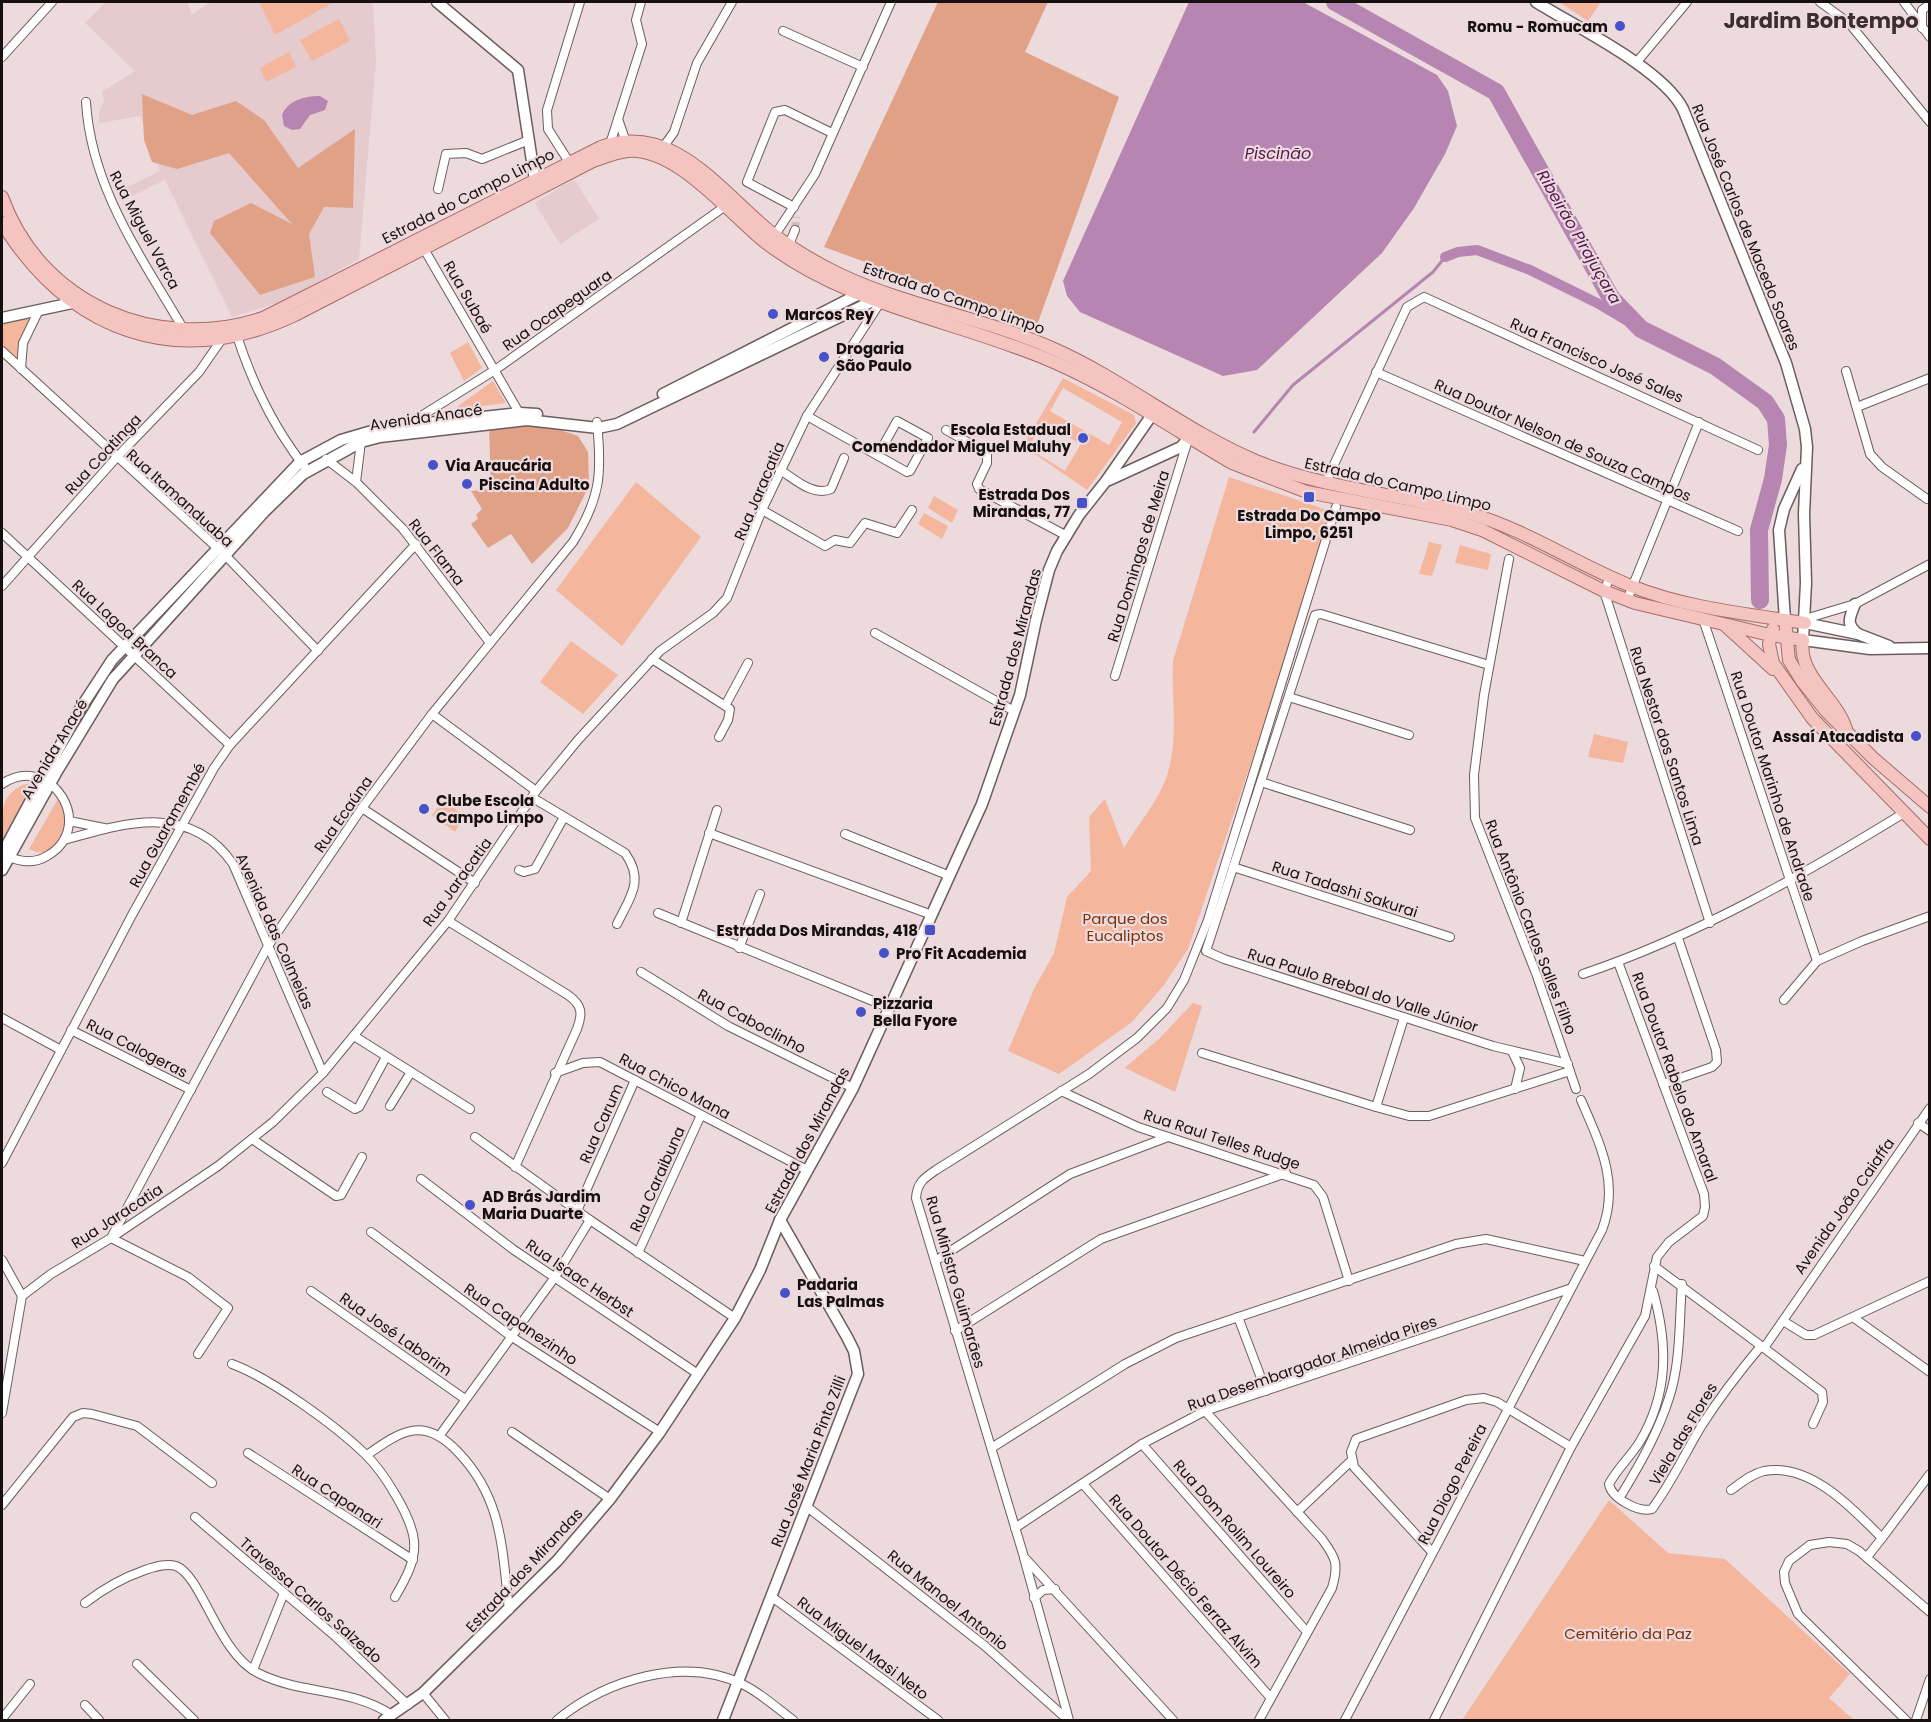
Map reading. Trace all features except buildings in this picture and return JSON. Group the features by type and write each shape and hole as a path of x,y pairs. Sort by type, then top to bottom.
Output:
{"main road":[{"name":"Estrada do Campo Limpo","path":"2,223 17,248 40,276 72,303 115,327 136,334 179,341 222,339 269,328 424,249 536,184 568,162 610,144 626,142 664,146 697,166 731,200 775,235 834,271 879,295 1033,340 1068,356 1190,437 1239,466 1307,492 1452,520 1482,530 1604,591 1627,600 1703,620 1803,640"},
{"name":"Estrada do Campo Limpo","path":"2,197 18,232 36,256 81,297 104,311 130,321 184,331 241,325 263,318 536,184 593,161 631,151 675,163 766,242 798,264 858,294 879,295"},
{"name":"Estrada do Campo Limpo","path":"1190,437 1325,484 1470,513 1495,522 1611,577 1659,596 1699,606 1783,620 1805,621"},
{"path":"1783,620 1770,635 1770,654 1782,677 1812,718 1927,836"},
{"path":"1783,620 1789,660 1802,681 1826,711 1873,758 1929,807"},
{"path":"1723,624 1782,677"},
{"path":"1803,640 1802,657 1808,669 1838,709 1846,729"}],"street":[{"path":"2,57 52,2"},
{"path":"437,2 518,70 536,184"},
{"path":"568,162 549,129 547,110 579,2"},
{"path":"610,144 642,44 636,20 641,2"},
{"path":"664,146 674,132 697,63 732,2"},
{"path":"775,235 815,174 891,2"},
{"name":"Rua José Carlos de Macedo Soares","path":"1536,2 1636,63 1670,89 1683,110 1792,380 1807,437 1804,464 1805,621 1803,640"},
{"path":"1636,63 1686,2"},
{"path":"1820,2 1849,23 1929,122"},
{"path":"1904,2 1929,37"},
{"path":"1922,28 1922,10 1929,4"},
{"path":"783,32 863,67"},
{"name":"Rua Miguel Varca","path":"86,102 92,150 107,191 131,239 184,331"},
{"path":"794,207 748,184 749,172 777,110 785,110 832,133"},
{"path":"618,118 626,142"},
{"path":"674,132 676,152"},
{"path":"438,189 446,154 466,153 482,159 530,140"},
{"name":"Rua Ocapeguara","path":"409,428 495,370 724,207"},
{"path":"794,207 796,216"},
{"path":"789,245 795,230"},
{"name":"Rua Subaé","path":"424,249 521,416"},
{"name":"Avenida Anacé","path":"2,870 3,854 46,781 113,680 300,462 341,440 382,428 409,428 521,416 597,425 617,424 633,412 858,294"},
{"name":"Avenida Anacé","path":"633,412 879,295"},
{"name":"Rua Jaracatia","path":"22,1296 51,1274 111,1238 218,1166 301,1097 323,1073 448,921 535,795 652,659 727,598 780,470 807,417 879,295"},
{"name":"Rua Francisco José Sales","path":"1377,372 1407,307 1424,297 1758,450"},
{"path":"2,318 72,303"},
{"path":"21,369 23,344 38,312"},
{"path":"237,336 251,376 274,423 308,471"},
{"name":"Rua Coatinga","path":"2,586 116,458 199,372 222,339"},
{"name":"Rua Itamanduaba","path":"2,351 221,552 318,651"},
{"path":"1846,371 1866,445 1875,461 1927,500"},
{"path":"1325,484 1377,372"},
{"name":"Rua Doutor Nelson de Souza Campos","path":"1377,372 1738,531"},
{"path":"1857,407 1929,378"},
{"name":"Estrada dos Mirandas","path":"388,1718 423,1693 509,1611 557,1561 610,1499 660,1432 735,1318 760,1270 780,1220 853,1088 993,777 1026,673 1049,570 1088,502 1106,482 1154,411"},
{"path":"807,417 909,472 928,438 897,421 878,455"},
{"path":"1627,600 1699,422"},
{"name":"Rua Ecaúna","path":"111,1238 268,946 362,808 432,714 573,542 586,522 598,492 600,473 597,425"},
{"name":"Avenida Anacé","path":"46,781 97,682 124,647 221,552 308,471 326,459 361,442 409,428"},
{"path":"946,430 987,453 987,463 977,484 979,489 1067,536"},
{"name":"Estrada dos Mirandas","path":"1106,482 1190,437"},
{"name":"Rua Domingos de Meira","path":"1115,676 1190,437"},
{"path":"356,482 361,442"},
{"path":"780,470 813,489 825,492 831,489 844,458"},
{"name":"Rua Flama","path":"326,459 356,482 416,544 489,643"},
{"name":"Rua José Carlos de Macedo Soares","path":"1783,620 1779,530 1784,509 1804,464"},
{"path":"1784,509 1799,505 1804,514"},
{"name":"Rua Ministro Guimarães","path":"1068,1720 993,1447 955,1331 916,1198 918,1184 936,1170 1061,1091 1137,1038 1167,1008 1189,970 1208,920 1336,507"},
{"path":"762,510 825,546 835,540 850,543 866,523 897,533 912,510"},
{"name":"Rua Lagoa Branca","path":"2,533 230,745"},
{"name":"Rua Guaramembé","path":"2,1163 181,824 230,745 416,544"},
{"name":"Rua Antônio Carlos Salles Filho","path":"1509,559 1489,665 1474,775 1475,818 1576,1089"},
{"path":"1805,621 1855,604 1929,564"},
{"path":"1604,591 1611,577"},
{"name":"Rua Nestor dos Santos Lima","path":"1604,591 1710,923"},
{"path":"1855,604 1848,620 1849,626 1858,634"},
{"path":"1233,867 1317,613 1489,665"},
{"name":"Rua Doutor Marinho de Andrade","path":"1703,620 1817,961"},
{"path":"1805,621 1858,634 1898,649"},
{"path":"875,633 1014,711"},
{"path":"1803,640 1839,646 1929,648"},
{"path":"652,659 726,704 730,714 718,737"},
{"path":"726,704 748,663"},
{"path":"1289,697 1409,735"},
{"path":"432,714 564,817 625,853 636,874 636,883 617,924"},
{"path":"2,783 22,776 46,781 65,801 69,821 64,840 55,851 44,858 18,861 3,854"},
{"path":"1261,782 1410,830"},
{"path":"362,808 475,883"},
{"path":"681,923 717,810"},
{"path":"1583,975 1710,923 1790,882 1904,813"},
{"path":"519,870 524,872 535,869 564,817"},
{"name":"Avenida das Colmeias","path":"69,821 106,828"},
{"name":"Avenida das Colmeias","path":"64,840 106,828 148,823 181,824 209,836 226,853 233,864 323,1073"},
{"path":"709,833 932,915"},
{"path":"845,834 950,876"},
{"path":"1927,836 1929,845"},
{"name":"Rua Paulo Brebal do Valle Júnior","path":"1233,867 1206,952 1404,1018 1569,1067"},
{"name":"Rua Tadashi Sakurai","path":"1233,867 1450,937"},
{"path":"739,948 760,894"},
{"path":"658,913 890,1008"},
{"path":"1784,1000 1817,961 1929,916"},
{"path":"448,921 568,995 579,1005 582,1015 515,1167"},
{"path":"1663,1084 1712,1067 1718,1059 1678,938"},
{"name":"Rua Doutor Rabelo do Amaral","path":"1434,1720 1571,1447 1628,1350 1645,1316 1652,1289 1654,1266 1669,1242 1698,1220 1706,1207 1704,1194 1618,962"},
{"name":"Rua Caboclinho","path":"640,972 728,1026 853,1088"},
{"path":"2,1018 61,1050"},
{"path":"1376,1107 1404,1018"},
{"name":"Rua Calogeras","path":"71,1030 191,1090"},
{"path":"354,1036 470,1109"},
{"path":"1512,1051 1520,1068 1515,1089"},
{"path":"1202,1053 1409,1116 1429,1116 1515,1089 1569,1067"},
{"path":"327,1092 355,1109 359,1107 386,1056"},
{"name":"Rua Chico Mana","path":"555,1073 595,1061 807,1170"},
{"path":"390,1106 411,1072"},
{"name":"Rua Carum","path":"577,1211 635,1080"},
{"name":"Rua Raul Telles Rudge","path":"1061,1091 1168,1137 1309,1182 1320,1190 1349,1281"},
{"path":"993,1447 1125,1364 1176,1338 1456,1244 1486,1239 1585,1261 1608,1215 1610,1179 1581,1100"},
{"name":"Avenida João Caiaffa","path":"1763,1347 1784,1321 1929,1108"},
{"name":"Rua Caraibuna","path":"638,1253 701,1115"},
{"path":"1918,1123 1929,1131"},
{"path":"475,1137 577,1211 735,1318"},
{"path":"935,1261 1070,1174 1168,1137"},
{"path":"252,1139 336,1196 341,1195 362,1157"},
{"path":"955,1331 1101,1239 1286,1173"},
{"name":"Rua Isaac Herbst","path":"421,1179 486,1230 698,1374"},
{"path":"440,1435 555,1277 590,1220"},
{"name":"Rua José Maria Pinto Zilli","path":"723,1720 806,1506 854,1390 858,1374 857,1362 843,1330 780,1220"},
{"name":"Rua Capanezinho","path":"371,1232 512,1337 660,1432"},
{"path":"111,1238 188,1277 228,1308 198,1354"},
{"path":"2,1260 22,1296 2,1413"},
{"name":"Rua Diogo Pereira","path":"1345,1720 1585,1261"},
{"path":"1654,1266 1682,1284 1822,1392 1823,1401 1813,1424"},
{"path":"1784,1321 1793,1329 1810,1336 1854,1318 1929,1281"},
{"path":"1652,1289 1662,1326 1663,1382 1659,1399 1642,1437 1609,1484 1611,1491 1620,1497 1654,1435 1670,1397 1677,1356 1682,1284"},
{"name":"Rua Desembargador Almeida Pires","path":"1015,1528 1142,1444 1205,1411 1569,1289"},
{"name":"Rua José Laborim","path":"311,1291 465,1400"},
{"path":"1238,1317 1266,1391"},
{"path":"1854,1318 1929,1372"},
{"name":"Viela das Flores","path":"1620,1497 1638,1510 1652,1509 1720,1398 1763,1347"},
{"path":"232,1364 288,1394 367,1455 408,1518 415,1542 413,1560 395,1597"},
{"path":"1432,1552 1363,1478 1351,1461 1352,1444 1366,1434 1466,1400 1484,1398 1507,1407 1571,1447"},
{"path":"1205,1411 1333,1554 1337,1569 1332,1588 1259,1720"},
{"path":"2,1505 73,1417 83,1413 129,1423 151,1435 212,1483"},
{"path":"367,1455 397,1435 410,1431 430,1431 440,1435 476,1473 496,1511 509,1611"},
{"path":"512,1432 610,1499"},
{"name":"Rua Dom Rolim Loureiro","path":"1142,1444 1307,1632"},
{"name":"Rua Capanari","path":"248,1453 413,1560"},
{"path":"1297,1512 1351,1461"},
{"path":"1731,1490 1763,1472 1774,1470 1797,1474 1823,1486 1882,1538"},
{"path":"1866,1557 1928,1480"},
{"name":"Rua Doutor Décio Ferraz Alvim","path":"1083,1484 1270,1697"},
{"name":"Rua Manoel Antonio","path":"806,1506 985,1646 1068,1720"},
{"name":"Travessa Carlos Salzedo","path":"195,1517 284,1593 408,1705"},
{"path":"1906,1720 1798,1614 1786,1590 1784,1572 1789,1561 1810,1545 1839,1542 1866,1557 1929,1612"},
{"path":"1024,1557 1173,1720"},
{"path":"85,1603 109,1586 138,1573 163,1565 177,1567 191,1579 232,1651 252,1670 277,1680 366,1701 388,1718"},
{"path":"1034,1598 1043,1590 1055,1589"},
{"path":"252,1670 284,1593"},
{"name":"Rua Miguel Masi Neto","path":"772,1597 938,1720"},
{"path":"137,1664 194,1720"},
{"path":"557,1720 607,1690 653,1675 691,1673 738,1682 752,1689 793,1720"},
{"path":"1916,1720 1929,1679"},
{"path":"2,1719 30,1684"},
{"path":"423,1693 445,1720"},
{"path":"85,1705 99,1720"}],"shaded area":[{"path":"106,2 187,2 192,14 211,2 373,2 376,60 359,259 284,301 232,317 165,180 126,199 121,190 160,171 140,116 99,123 99,112 104,101 102,92 135,71 85,23"},
{"path":"938,2 1048,2 1025,52 1119,97 1037,325 824,247"},
{"path":"142,94 192,115 236,101 264,120 298,168 355,129 353,208 324,207 309,234 315,277 260,295 210,233 214,221 251,203 292,224 229,153 177,169 152,162 144,140"},
{"path":"574,179 599,219 560,244 535,203"},
{"path":"489,425 551,427 578,436 588,452 589,486 568,528 532,564 511,534 488,548 471,524 478,519 476,515 482,509 471,491 491,489"}],"green space":[{"path":"259,2 334,2 275,35"},
{"path":"1559,2 1601,2 1588,21"},
{"path":"339,19 350,41 312,61 300,40"},
{"path":"289,52 296,67 266,82 260,68"},
{"path":"35,314 15,361 2,348 2,320"},
{"path":"468,342 482,368 464,381 450,353"},
{"name":"Escola Estadual Comendador Miguel Maluhy","path":"1063,378 1134,415 1136,423 1087,490 1023,446","holes":["1063,388 1122,422 1109,445 1050,411","1042,423 1081,444 1065,471 1028,448"]},
{"path":"493,381 506,403 459,409 458,406"},
{"name":"Parque dos Eucaliptos","path":"1229,477 1333,512 1284,666 1188,949 1164,985 1132,1022 1059,1074 1008,1051 1034,989 1054,953 1067,897 1091,871 1089,817 1105,799 1124,848 1165,781 1170,766 1174,736 1173,661"},
{"path":"636,482 701,537 622,646 556,590"},
{"path":"934,496 958,510 952,523 928,508"},
{"path":"924,513 948,526 942,539 918,524"},
{"path":"1429,542 1442,545 1432,576 1419,574"},
{"path":"1460,545 1491,554 1488,570 1455,563"},
{"path":"571,641 618,675 583,714 540,682"},
{"path":"1594,734 1628,742 1623,763 1588,757"},
{"path":"25,784 38,784 6,842 2,838 4,805 11,793"},
{"path":"58,799 67,811 64,827 57,842 46,852 29,849"},
{"path":"443,800 464,815 455,832 432,815"},
{"path":"1193,1003 1202,1006 1175,1092 1125,1068 1122,1070 1159,1039"},
{"name":"Cemitério da Paz","path":"1609,1500 1668,1553 1725,1559 1850,1674 1829,1698 1854,1720 1462,1720"}],"water":[{"name":"Piscinão","path":"1189,2 1303,2 1437,75 1448,91 1457,126 1445,154 1414,208 1382,253 1257,370 1223,376 1080,312 1067,296 1063,281"},
{"path":"320,96 328,101 325,110 310,115 300,129 292,130 284,126 282,115 288,106 303,98"}],"waterway":[{"name":"Ribeirão Pirajuçara","path":"1335,2 1496,92 1611,298 1641,329 1715,366 1765,402 1776,419 1778,445 1773,479 1759,530 1760,600"},
{"path":"1445,257 1458,252 1477,250 1530,270 1597,303 1641,329"},
{"path":"1254,432 1293,385 1433,272 1445,257"}],"tunnel":[{"path":"795,230 796,217"}],"place":[{"name":"Romu - Romucam","path":"1620,26"},
{"name":"Marcos Rey","path":"773,314"},
{"name":"Drogaria São Paulo","path":"824,357"},
{"name":"Escola Estadual Comendador Miguel Maluhy","path":"1083,438"},
{"name":"Via Araucária","path":"433,465"},
{"name":"Piscina Adulto","path":"467,484"},
{"name":"Estrada Do Campo Limpo, 6251","path":"1309,497"},
{"name":"Estrada Dos Mirandas, 77","path":"1082,503"},
{"name":"Assaí Atacadista","path":"1916,736"},
{"name":"Clube Escola Campo Limpo","path":"424,809"},
{"name":"Estrada Dos Mirandas, 418","path":"930,930"},
{"name":"Pro Fit Academia","path":"884,953"},
{"name":"Pizzaria Bella Fyore","path":"861,1012"},
{"name":"AD Brás Jardim Maria Duarte","path":"470,1205"},
{"name":"Padaria Las Palmas","path":"785,1293"}],"district":[{"name":"Jardim Bontempo","path":"1821,20"}]}
